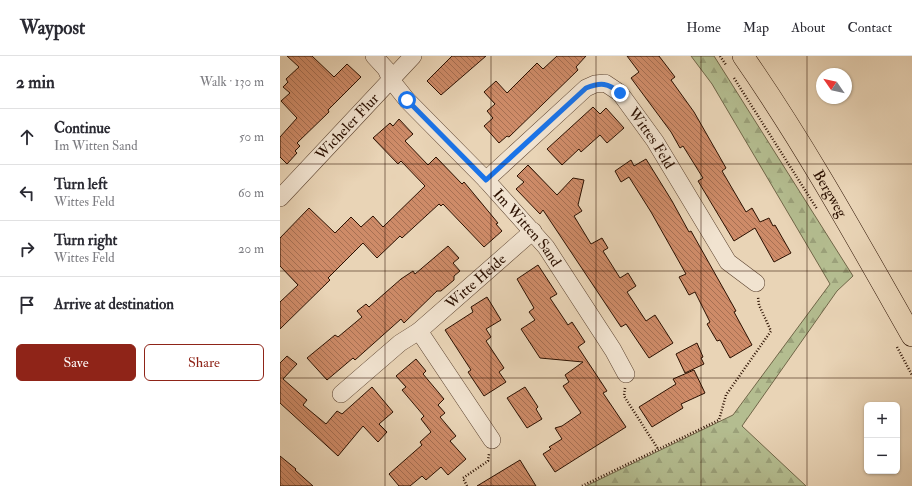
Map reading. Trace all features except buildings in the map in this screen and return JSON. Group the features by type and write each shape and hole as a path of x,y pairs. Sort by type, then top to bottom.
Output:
{"main road":[{"name":"Bergweg","path":"736,63 786,118 854,233 903,339"}],"street":[{"name":"Im Witten Sand","path":"374,56 386,69 391,80 407,100 486,180 533,231 555,260 613,350 626,374"},
{"name":"Wicheler Flur","path":"280,198 413,56"},
{"name":"Wittes Feld","path":"486,180 586,88 595,84 605,83 620,93 655,141 728,262 756,283"},
{"name":"Witte Heide","path":"341,394 400,342 419,331 533,231"},
{"path":"419,331 492,440"}],"path":[{"path":"720,56 736,63"},
{"path":"733,76 820,215"},
{"path":"582,486 719,420 726,395 771,331 759,305 756,283"},
{"path":"903,339 912,375"},
{"path":"626,374 624,396 658,449"},
{"path":"467,486 463,478 488,461 492,440"}],"green space":[{"path":"691,56 714,56 853,276 837,291 742,426 806,486 586,486 733,415 830,284 712,84"}],"route":[{"path":"407,100 486,180 586,88 595,84 605,83 620,93"}]}
